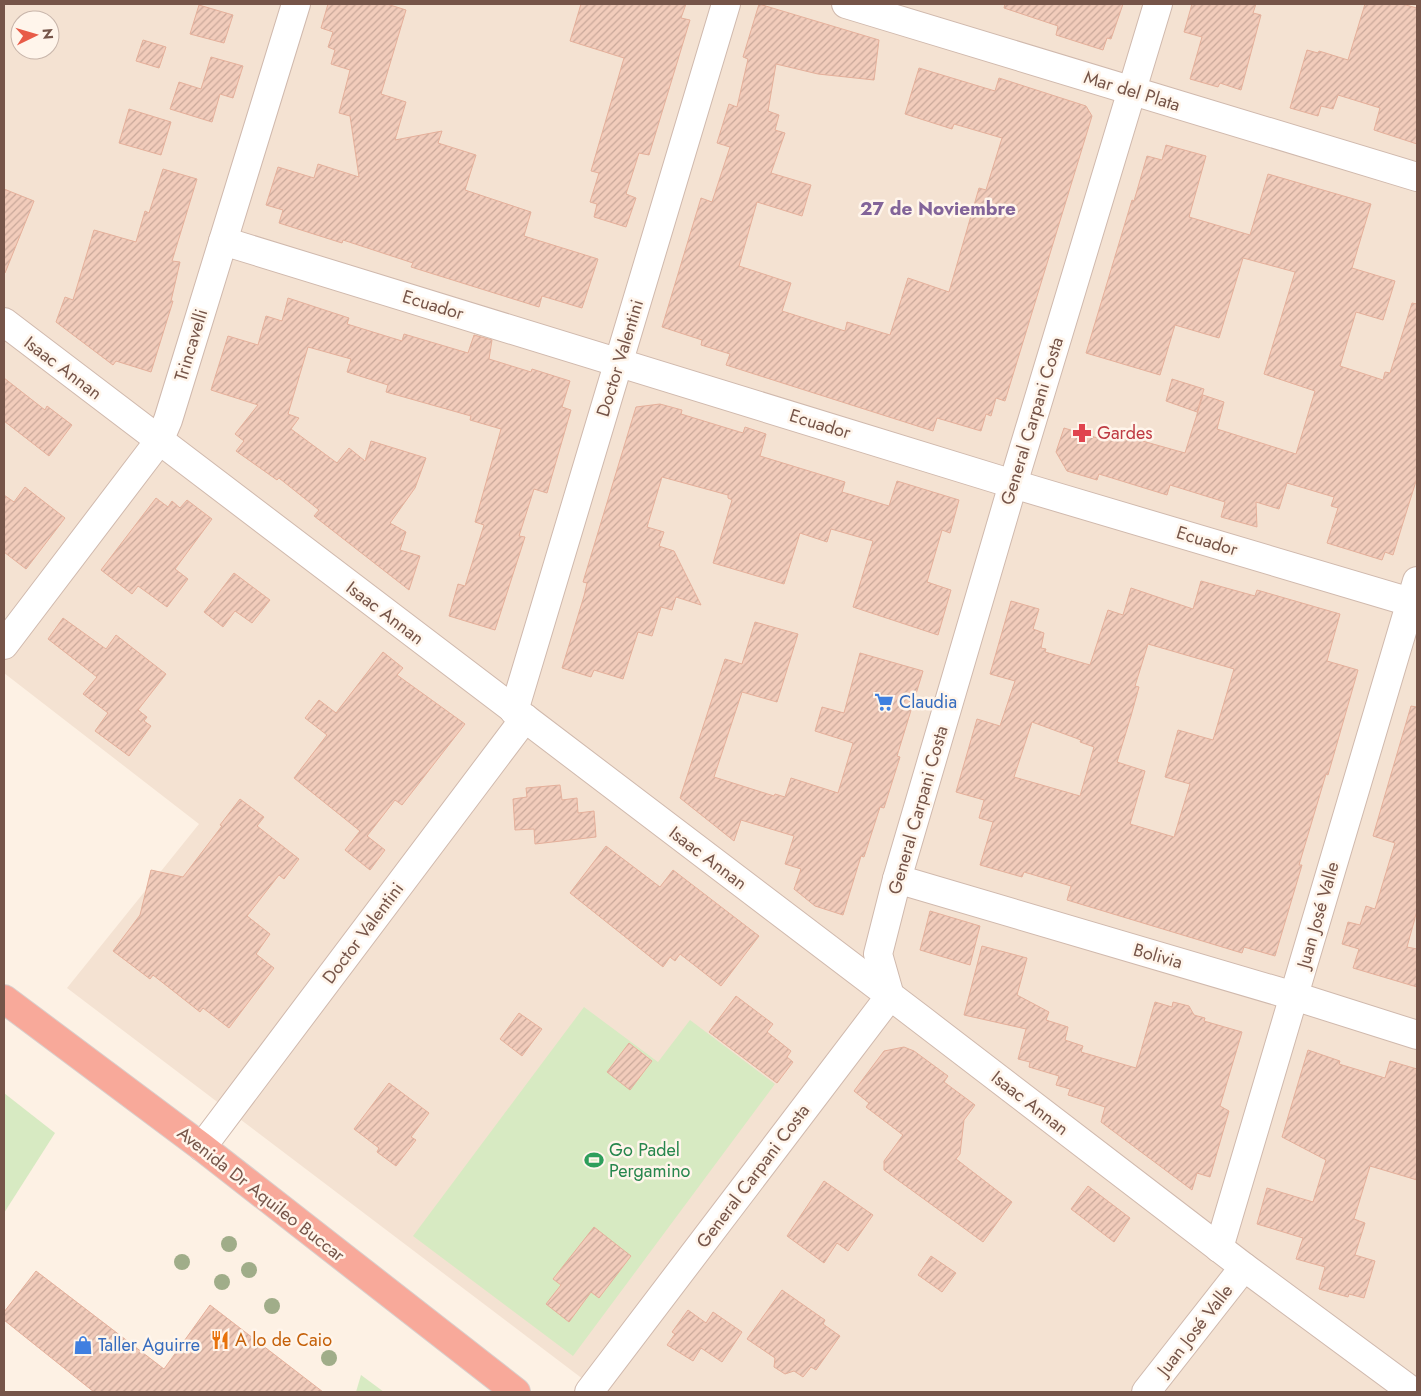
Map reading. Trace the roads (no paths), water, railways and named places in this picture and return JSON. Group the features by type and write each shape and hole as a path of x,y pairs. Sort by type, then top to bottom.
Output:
{"highway":[{"name":"Avenida Dr Aquileo Buccar","path":"4,999 202,1147 516,1392"}],"street":[{"name":"Trincavelli","path":"4,645 159,441 168,420 296,4"},
{"name":"Doctor Valentini","path":"202,1147 520,715 619,362 726,4"},
{"name":"Mar del Plata","path":"846,4 1417,177"},
{"name":"General Carpani Costa","path":"589,1392 890,996 878,954 897,879 1013,484 1158,4"},
{"name":"Ecuador","path":"223,241 1013,484 1415,596"},
{"name":"Isaac Annan","path":"4,322 1244,1267 1412,1392"},
{"name":"Juan José Valle","path":"1219,1248 1415,596"},
{"name":"Bolivia","path":"897,879 1294,996 1417,1035"},
{"name":"Juan José Valle","path":"1146,1392 1244,1267"}],"place":[{"name":"Gardes","path":"1082,433"},
{"name":"Claudia","path":"884,702"},
{"name":"Go Padel Pergamino","path":"594,1160"},
{"name":"A lo de Caio","path":"220,1340"},
{"name":"Taller Aguirre","path":"83,1345"}],"district":[{"name":"27 de Noviembre","path":"938,208"}]}
